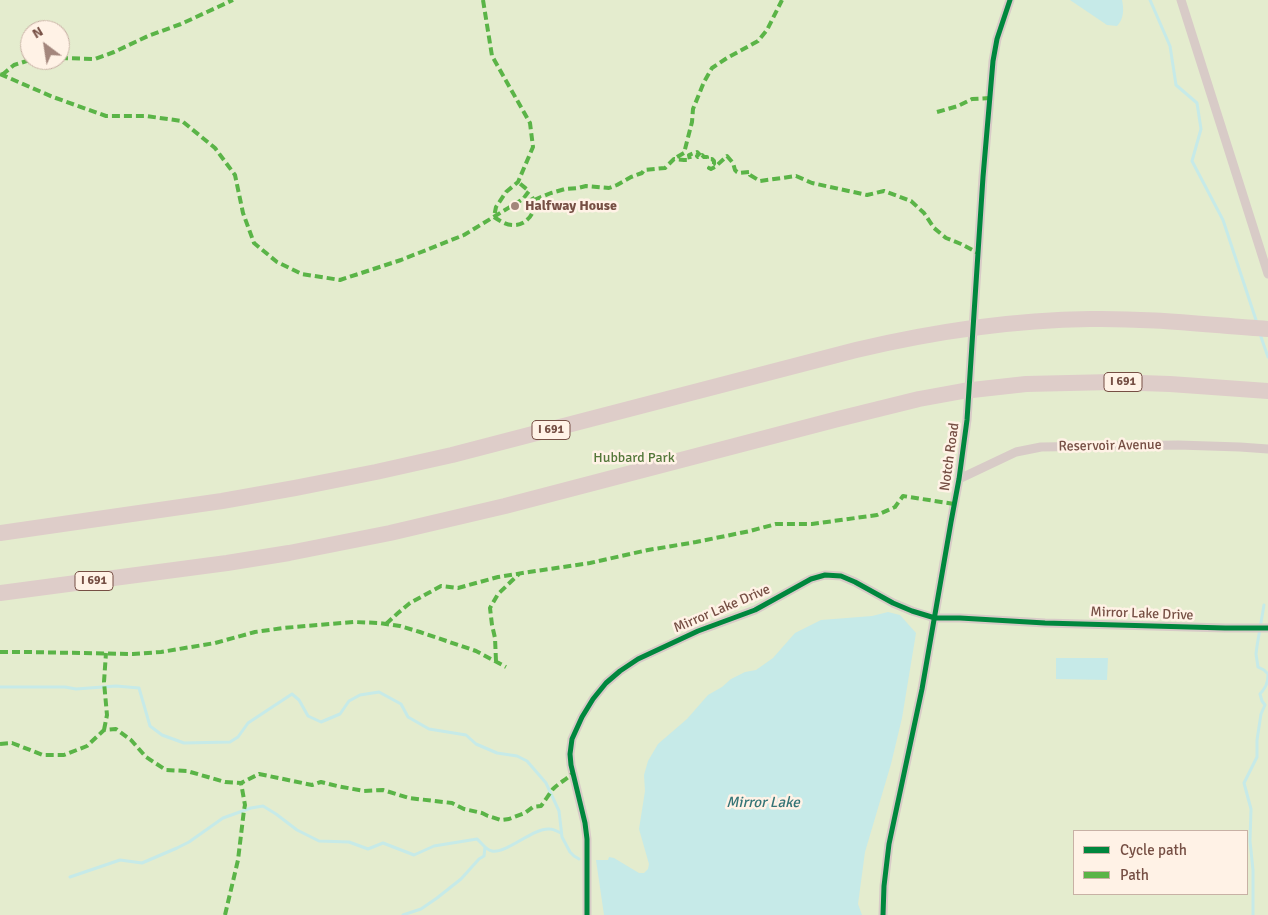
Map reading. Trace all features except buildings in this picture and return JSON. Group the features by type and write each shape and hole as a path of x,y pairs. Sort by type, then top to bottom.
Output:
{"highway":[{"name":"I 691","path":"0,533 222,501 376,472 452,455 856,350 928,335 1018,323 1109,319 1268,329"},
{"name":"I 691","path":"0,593 227,563 390,533 505,506 838,419 931,397 970,390 1061,383 1121,382 1268,391"}],"street":[{"name":"Notch Road","path":"883,915 884,879 889,844 922,689 959,479 967,420 982,186 993,61 997,39 1010,0"},
{"path":"1181,0 1268,274"},
{"name":"Reservoir Avenue","path":"959,479 1016,452 1041,447 1178,445 1268,449"},
{"name":"Mirror Lake Drive","path":"588,915 586,831 570,754 572,739 582,717 606,683 638,659 698,631 755,610 811,579 825,575 841,576 893,603 935,618 1242,629 1267,628"}],"green space":[{"name":"Hubbard Park","path":"0,0 1268,0 1268,915 0,915"}],"water":[{"path":"1070,0 1122,0 1122,17 1117,26 1107,25"},
{"name":"Mirror Lake","path":"888,612 900,615 916,633 902,718 891,764 865,852 858,904 862,915 604,915 596,860 608,860 609,857 614,858 639,873 644,873 648,869 649,864 639,829 645,791 644,775 648,761 658,744 687,719 708,695 731,679 745,672 756,670 773,658 795,633 821,620 872,616"},
{"path":"1056,658 1108,658 1107,680 1056,679"}],"waterway":[{"path":"1150,0 1170,46 1176,85 1197,103 1201,129 1192,161 1223,220 1257,323"},
{"path":"1260,334 1268,357"},
{"path":"1253,915 1253,870 1250,841 1251,809 1244,783 1257,757 1257,740 1261,714 1265,705 1260,694 1268,680 1268,674 1258,667 1256,654 1264,605"},
{"path":"0,687 65,687 76,689 116,686 139,688 150,726 162,735 184,743 230,742 238,737 248,723 292,694 299,700 308,716 321,722 340,714 349,701 360,695 379,692 401,704 408,717 429,729 466,735 476,744 497,753 517,756 527,761 546,783 559,811 562,837 570,852 579,859"},
{"path":"70,877 120,860 142,863 189,842 223,818 251,808 263,806 297,830 319,841 349,842 368,849 383,843 414,855 434,846 477,839 488,849 498,851 543,829 551,829 561,833"},
{"path":"403,915 421,909 461,879 484,856 485,847"}],"marked path":[{"path":"70,58 95,59 181,24 233,0"},
{"path":"483,0 492,56 530,123 533,147 518,182 506,192 496,207 494,217"},
{"path":"677,157 684,153 692,122 693,109 712,68 758,41 767,30 782,0"},
{"path":"2,75 14,65 20,63"},
{"path":"0,74 53,97 106,116 146,116 182,121 215,148 235,175 243,213 254,243 277,262 302,274 340,280 401,260 464,235 523,199 529,191 518,182"},
{"path":"937,112 958,106 972,99 990,98"},
{"path":"534,200 565,189 586,186 609,188 642,173 644,170 665,168 674,159 690,160 689,155 697,152 699,154 698,157 702,155 714,161 714,164 709,168 711,169 727,156 737,172 750,172 750,175 760,181 796,176 812,183 867,195 884,191 911,201 924,213 934,228 946,238 978,253"},
{"path":"494,217 508,224 518,225 523,223 533,212 534,202 532,197"},
{"path":"386,624 410,603 441,586 458,588 498,577 590,563 750,531 776,524 812,524 877,515 895,507 903,496 954,504"},
{"path":"496,661 495,638 490,608 498,594 519,574"},
{"path":"0,652 133,654 161,652 215,643 255,632 354,622 400,626 476,651 506,667"},
{"path":"104,730 107,715 104,682 106,653"},
{"path":"0,744 12,743 43,755 64,755 87,746 104,730 116,729 131,740 146,757 166,770 187,771 225,782 241,783 259,774 312,785 321,782 364,791 383,790 409,798 452,803 464,809 501,820 509,819 525,813 533,807 541,806 553,789 573,773"},
{"path":"225,915 238,860 245,805 241,783"}],"cycle path":[{"path":"883,915 889,844 922,689 959,479 967,420 983,177 993,61 997,39 1010,0"},
{"path":"587,915 587,839 570,754 572,739 593,699 606,683 638,659 698,631 755,610 811,579 825,575 841,576 893,603 935,618 1045,623 1268,628"}],"place":[{"name":"Halfway House","path":"515,206"}]}
